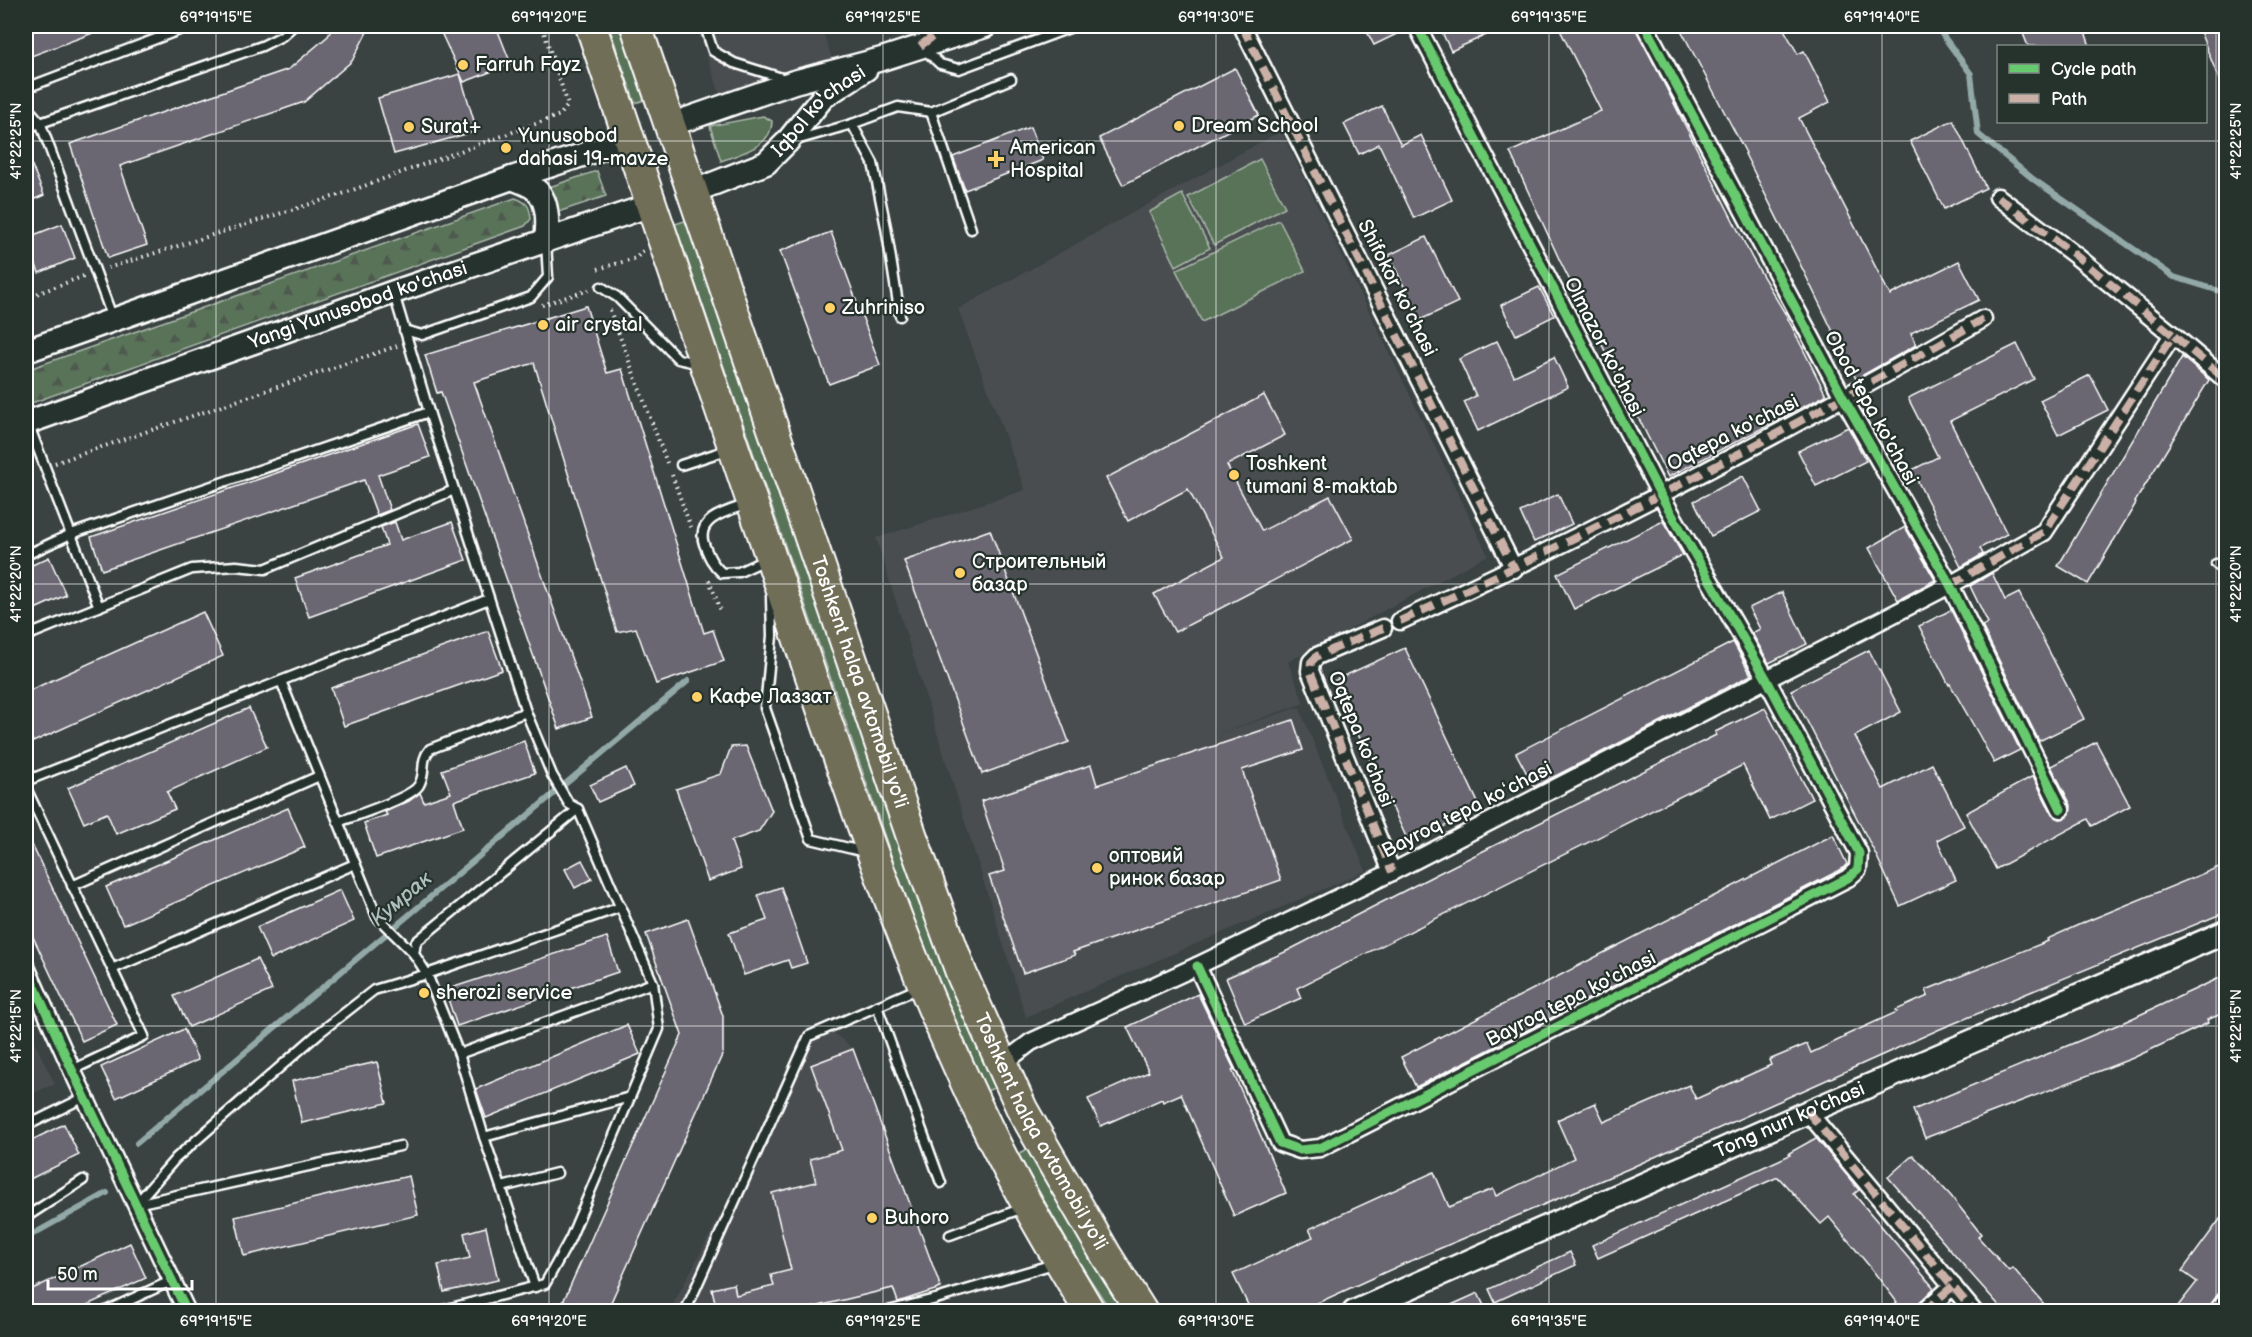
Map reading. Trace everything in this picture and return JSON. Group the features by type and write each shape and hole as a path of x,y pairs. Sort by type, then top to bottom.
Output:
{"highway":[{"name":"Toshkent halqa avtomobil yo'li","path":"591,26 872,853 955,1059 986,1126 1060,1262 1090,1311"},
{"name":"Toshkent halqa avtomobil yo'li","path":"636,26 912,837 962,975 1022,1109 1106,1255 1142,1311"},
{"path":"628,140 670,125"},
{"name":"Yangi Yunusobod ko'chasi","path":"651,205 692,192"}],"street":[{"path":"920,46 947,26"},
{"name":"Iqbol ko'chasi","path":"670,125 794,82 882,59 985,26"},
{"name":"Shifokor ko'chasi","path":"1242,26 1514,569"},
{"name":"Olmazor ko'chasi","path":"1418,26 1660,494 1767,680"},
{"name":"Obod tepa ko'chasi","path":"1646,26 1844,399 1950,585 2061,809"},
{"name":"Iqbol ko'chasi","path":"692,192 766,163 787,142 823,97 882,59"},
{"path":"26,351 512,178 628,140"},
{"path":"512,178 536,190 544,204 548,222 546,241"},
{"path":"1998,197 2075,255 2226,380"},
{"name":"Yangi Yunusobod ko'chasi","path":"27,422 394,292 651,205"},
{"name":"Oqtepa ko'chasi","path":"1400,621 1514,569 1844,399 1983,319"},
{"name":"Bayroq tepa koʻchasi","path":"1001,1065 1031,1042 1197,966 1392,872 1950,585 2044,532 2173,335"},
{"name":"Oqtepa ko'chasi","path":"1383,628 1317,656 1311,662 1310,671 1392,872"},
{"name":"Bayroq tepa ko'chasi","path":"1197,966 1280,1143 1300,1150 1320,1148 1848,878 1858,869 1859,853 1767,680"},
{"name":"Tong nuri ko'chasi","path":"1354,1311 2226,932"},
{"path":"26,967 72,1070 187,1311"},
{"path":"1808,1112 1974,1311"},
{"path":"1923,1311 1953,1286"},
{"path":"2217,1311 2226,1300"}],"lane":[{"path":"26,88 190,26"},
{"path":"26,128 262,46 282,36 293,26"},
{"path":"705,26 713,51 734,63 794,82"},
{"path":"920,46 940,64 958,69 1075,26"},
{"path":"787,142 852,124 898,106 931,112 1011,79"},
{"path":"26,106 40,122 94,272 114,319"},
{"path":"931,112 971,229"},
{"path":"852,124 873,163 900,316"},
{"path":"404,330 422,335 531,297 548,277 546,241"},
{"path":"601,286 617,297 678,359 706,365"},
{"path":"394,292 407,342 526,712 552,774 569,804 578,809 653,982 659,1029 570,1239 545,1284 435,1311"},
{"path":"26,555 70,534 429,412"},
{"path":"27,422 99,607"},
{"path":"681,465 734,448"},
{"path":"26,636 192,569 236,566 265,569 454,490"},
{"path":"751,502 713,518 704,527 702,536 710,562 722,573 739,572 771,558 772,636 765,708 811,838 872,853"},
{"path":"2216,564 2226,572"},
{"path":"26,782 489,599"},
{"path":"281,681 377,917 414,954 427,974 459,1054 484,1137 535,1287"},
{"path":"338,822 405,796 419,786 423,774 424,756 430,749 526,712"},
{"path":"72,886 319,776"},
{"path":"26,788 144,1036 72,1070"},
{"path":"414,954 416,942 578,809"},
{"path":"112,969 355,864"},
{"path":"136,1204 176,1158 319,1034 374,990 621,907"},
{"path":"459,1054 653,982"},
{"path":"685,1311 809,1036 925,985"},
{"path":"877,1006 941,1183"},
{"path":"26,1126 85,1097"},
{"path":"484,1137 630,1097"},
{"path":"136,1204 400,1146"},
{"path":"502,1187 557,1173"},
{"path":"26,1217 83,1180"},
{"path":"950,1235 1029,1205"},
{"path":"884,1311 936,1299 1060,1262"},
{"path":"104,1311 172,1280"}],"path":[{"path":"26,298 94,272 342,194 560,116 568,105 542,26"},
{"path":"532,308 601,286 636,375 692,532"},
{"path":"46,466 407,342"},
{"path":"709,577 720,609"}],"shaded area":[{"path":"696,26 821,26 832,58 720,94"},
{"name":"Toshkent tumani 8-maktab","path":"1281,131 1488,555 1288,662 1304,703 1215,735 1299,707 1366,871 1026,1017 876,538 1025,490 958,309"},
{"path":"822,1023 853,1049 941,1288 899,1303 856,1311 669,1312"},
{"path":"26,1025 55,1084 26,1096"}],"green space":[{"path":"609,26 623,26 648,99 635,103"},
{"path":"763,116 772,121 767,137 754,148 721,161 710,126"},
{"path":"1260,159 1285,207 1214,245 1188,197"},
{"path":"597,171 606,196 558,212 549,187"},
{"path":"1182,194 1210,248 1176,266 1149,212"},
{"path":"515,198 529,208 531,219 525,226 26,405 26,370"},
{"path":"688,220 998,1086 987,1091 939,986 899,878 675,224"},
{"path":"1279,220 1305,271 1202,322 1176,270"},
{"path":"1029,1148 1126,1311 1111,1311 1082,1267 1018,1154"}],"building":[{"path":"26,26 109,26 109,27 26,58"},
{"path":"333,26 370,26 352,61 304,102 120,166 147,245 108,258 70,144 289,69 328,36"},
{"path":"438,26 496,26 511,64 464,82"},
{"path":"1364,26 1407,26 1407,29 1374,45"},
{"path":"1439,26 1506,26 1451,51"},
{"path":"1558,26 1635,26 1752,258 1786,315 1826,395 1668,477 1560,261 1510,152 1601,111"},
{"path":"1679,26 1782,26 1798,54 1804,51 1830,102 1799,118 1890,295 1959,261 1979,300 1911,333 1916,345 1856,379 1746,153"},
{"path":"2020,26 2083,26 2090,45 2028,45"},
{"path":"2209,26 2226,26 2226,97 2207,45 2199,29"},
{"name":"Dream School","path":"1235,68 1259,115 1123,185 1099,138"},
{"path":"460,74 477,131 394,154 378,98"},
{"path":"1382,106 1401,145 1421,135 1452,200 1414,218 1379,144 1359,154 1344,124"},
{"path":"1953,120 1986,188 1944,209 1910,141"},
{"name":"American Hospital","path":"1030,127 1043,160 965,190 953,157"},
{"path":"26,151 44,195 26,203"},
{"path":"62,224 75,258 39,273 26,238"},
{"path":"831,232 880,365 829,384 780,251"},
{"path":"1426,237 1458,302 1420,320 1389,255"},
{"path":"1539,287 1554,316 1516,335 1501,305"},
{"path":"586,306 607,373 622,369 704,633 713,630 724,661 656,684 636,628 617,632 534,363 474,382 592,717 559,729 441,392 437,393 425,355"},
{"path":"1497,341 1514,376 1554,357 1568,387 1478,431 1464,402 1476,396 1459,359"},
{"path":"2017,344 2034,379 1950,421 2007,534 1980,548 1983,554 1961,567 1912,470 1938,457 1908,398"},
{"path":"2182,357 2209,380 2088,584 2058,566"},
{"path":"2090,375 2108,410 2058,435 2040,400"},
{"path":"1264,395 1285,435 1227,465 1262,531 1330,496 1353,539 1175,632 1154,594 1224,557 1188,489 1128,521 1106,478"},
{"path":"418,424 430,457 378,475 390,510 377,515 364,480 102,570 91,537"},
{"path":"1848,427 1866,461 1816,486 1798,451"},
{"path":"1743,476 1761,511 1711,536 1694,501"},
{"path":"1558,494 1572,524 1534,542 1520,512"},
{"path":"1663,521 1683,555 1574,609 1557,574"},
{"path":"395,522 401,540 452,522 466,560 309,617 295,578 387,545 381,527"},
{"path":"1905,527 1935,580 1898,600 1869,548"},
{"path":"990,530 1069,742 982,774 904,561"},
{"path":"49,557 66,595 26,613 26,568"},
{"path":"1992,573 2005,600 2019,593 2084,719 2039,741 1982,626 1988,623 1970,586"},
{"path":"1782,592 1807,644 1769,663 1752,633 1760,629 1749,608"},
{"path":"1951,610 2020,750 1994,763 1949,685 1919,626"},
{"path":"203,612 223,656 33,742 26,725 26,692"},
{"path":"488,631 502,670 344,726 331,688"},
{"path":"1733,642 1751,675 1534,787 1516,753"},
{"path":"1405,648 1481,809 1409,843 1333,681"},
{"path":"1869,650 1901,712 1855,736 1883,789 1932,764 1964,826 1937,840 1956,880 1900,906 1791,690"},
{"path":"249,708 267,747 167,792 175,809 116,834 107,813 84,823 68,788"},
{"path":"1765,708 1812,799 1770,820 1743,765 1297,988 1301,998 1245,1023 1226,978 1285,952 1716,735 1715,732"},
{"path":"1293,720 1303,750 1242,770 1281,880 1073,952 1075,955 1023,973 989,876 1005,871 981,801 1091,765 1097,785"},
{"path":"524,741 535,773 454,801 463,828 376,858 364,823 387,815 385,812 420,793 424,802 451,793 442,770"},
{"path":"2096,742 2130,806 2092,826 2088,819 1996,869 1966,813 2033,776 2052,814 2060,819 2066,818 2070,814 2071,805 2051,766"},
{"path":"746,746 772,811 759,831 731,841 741,869 708,881 676,789 721,774 731,747"},
{"path":"626,768 634,786 598,802 590,785"},
{"path":"288,808 305,847 123,925 106,887"},
{"path":"26,832 117,1025 82,1041 26,922"},
{"path":"1833,835 1847,864 1842,869 1416,1087 1401,1057"},
{"path":"582,860 592,879 575,888 565,869"},
{"path":"2226,864 2226,912 1940,1029 1628,1169 1403,1264 1300,1311 1251,1311 1233,1274 1313,1237 1309,1229 1434,1172 1449,1207 1493,1189 1496,1196 1574,1158 1557,1120 1595,1103 1604,1122 1689,1085 1696,1099 1771,1065 1769,1060 1807,1044 1811,1053 1845,1037 1928,996 1926,990 2048,941 2047,939 2085,922"},
{"path":"781,887 807,963 791,968 788,960 744,975 729,933 767,920 758,895"},
{"path":"340,890 354,921 271,959 257,927"},
{"path":"688,919 723,1016 723,1053 607,1311 559,1311 682,1035 646,934"},
{"path":"607,937 618,972 457,1026 445,990"},
{"path":"257,959 272,990 189,1027 174,996"},
{"path":"2226,975 2226,1012 2207,1020 2208,1023 2133,1058 1925,1138 1913,1110 2122,1023"},
{"path":"1198,994 1234,1069 1232,1070 1286,1193 1234,1216 1181,1094 1163,1102 1162,1099 1101,1126 1088,1099 1149,1072 1127,1027"},
{"path":"627,1025 640,1054 486,1118 476,1089"},
{"path":"184,1029 198,1060 116,1098 101,1067"},
{"path":"853,1049 941,1288 898,1302 893,1288 798,1311 717,1311 712,1289 734,1284 736,1295 774,1286 771,1275 791,1270 772,1193 816,1182 810,1159 842,1150 811,1065"},
{"path":"377,1062 387,1103 302,1123 292,1081"},
{"path":"64,1124 79,1155 26,1181 26,1143"},
{"path":"1816,1138 1859,1190 1854,1194 1934,1288 1911,1311 1884,1311 1897,1302 1870,1267 1829,1217 1821,1224 1778,1177 1598,1258 1592,1245 1790,1155 1789,1153"},
{"path":"1913,1155 1951,1196 1981,1234 1978,1237 2009,1271 2013,1268 2050,1311 2004,1311 1957,1258 1888,1177"},
{"path":"409,1176 418,1215 244,1256 235,1217"},
{"path":"2226,1211 2226,1290 2218,1294 2207,1311 2174,1311 2197,1282 2182,1271"},
{"path":"486,1227 498,1280 444,1292 438,1265 470,1258 464,1233"},
{"path":"130,1243 146,1278 74,1311 26,1311 26,1292"},
{"path":"1570,1252 1576,1265 1495,1302 1489,1289"},
{"path":"1478,1293 1484,1306 1473,1311 1438,1311"}],"waterway":[{"path":"1916,26 1939,30 1971,74 1978,134 2033,179 2174,277 2226,293"},
{"name":"Кумрак","path":"137,1143 688,681"},
{"name":"Кумрак","path":"26,1238 107,1193"}],"marked path":[{"path":"920,46 947,26"},
{"path":"1242,26 1514,569"},
{"path":"1998,197 2075,255 2173,335"},
{"path":"1400,621 1548,551 1695,477 1983,319"},
{"path":"1950,585 2044,532 2173,335 2226,380"},
{"path":"1383,628 1317,656 1311,662 1310,671 1392,872"},
{"path":"1808,1112 1974,1312"},
{"path":"1923,1312 1953,1286"},
{"path":"2217,1312 2226,1300"}],"cycle path":[{"path":"1197,966 1280,1143 1300,1150 1320,1148 1848,878 1858,869 1859,853 1767,680 1660,494 1417,26"},
{"path":"1645,26 1844,399 1950,585 2061,809"},
{"path":"26,967 72,1070 187,1312"}],"place":[{"name":"Farruh Fayz","path":"463,65"},
{"name":"Dream School","path":"1179,126"},
{"name":"Surat+","path":"409,127"},
{"name":"Yunusobod dahasi 19-mavze","path":"506,148"},
{"name":"American Hospital","path":"996,159"},
{"name":"Zuhriniso","path":"830,308"},
{"name":"air crystal","path":"543,325"},
{"name":"Toshkent tumani 8-maktab","path":"1234,475"},
{"name":"Строительный базар","path":"960,573"},
{"name":"Кафе Лаззат","path":"697,697"},
{"name":"оптовий ринок базар","path":"1097,868"},
{"name":"sherozi service","path":"424,993"},
{"name":"Buhoro","path":"872,1218"}]}
